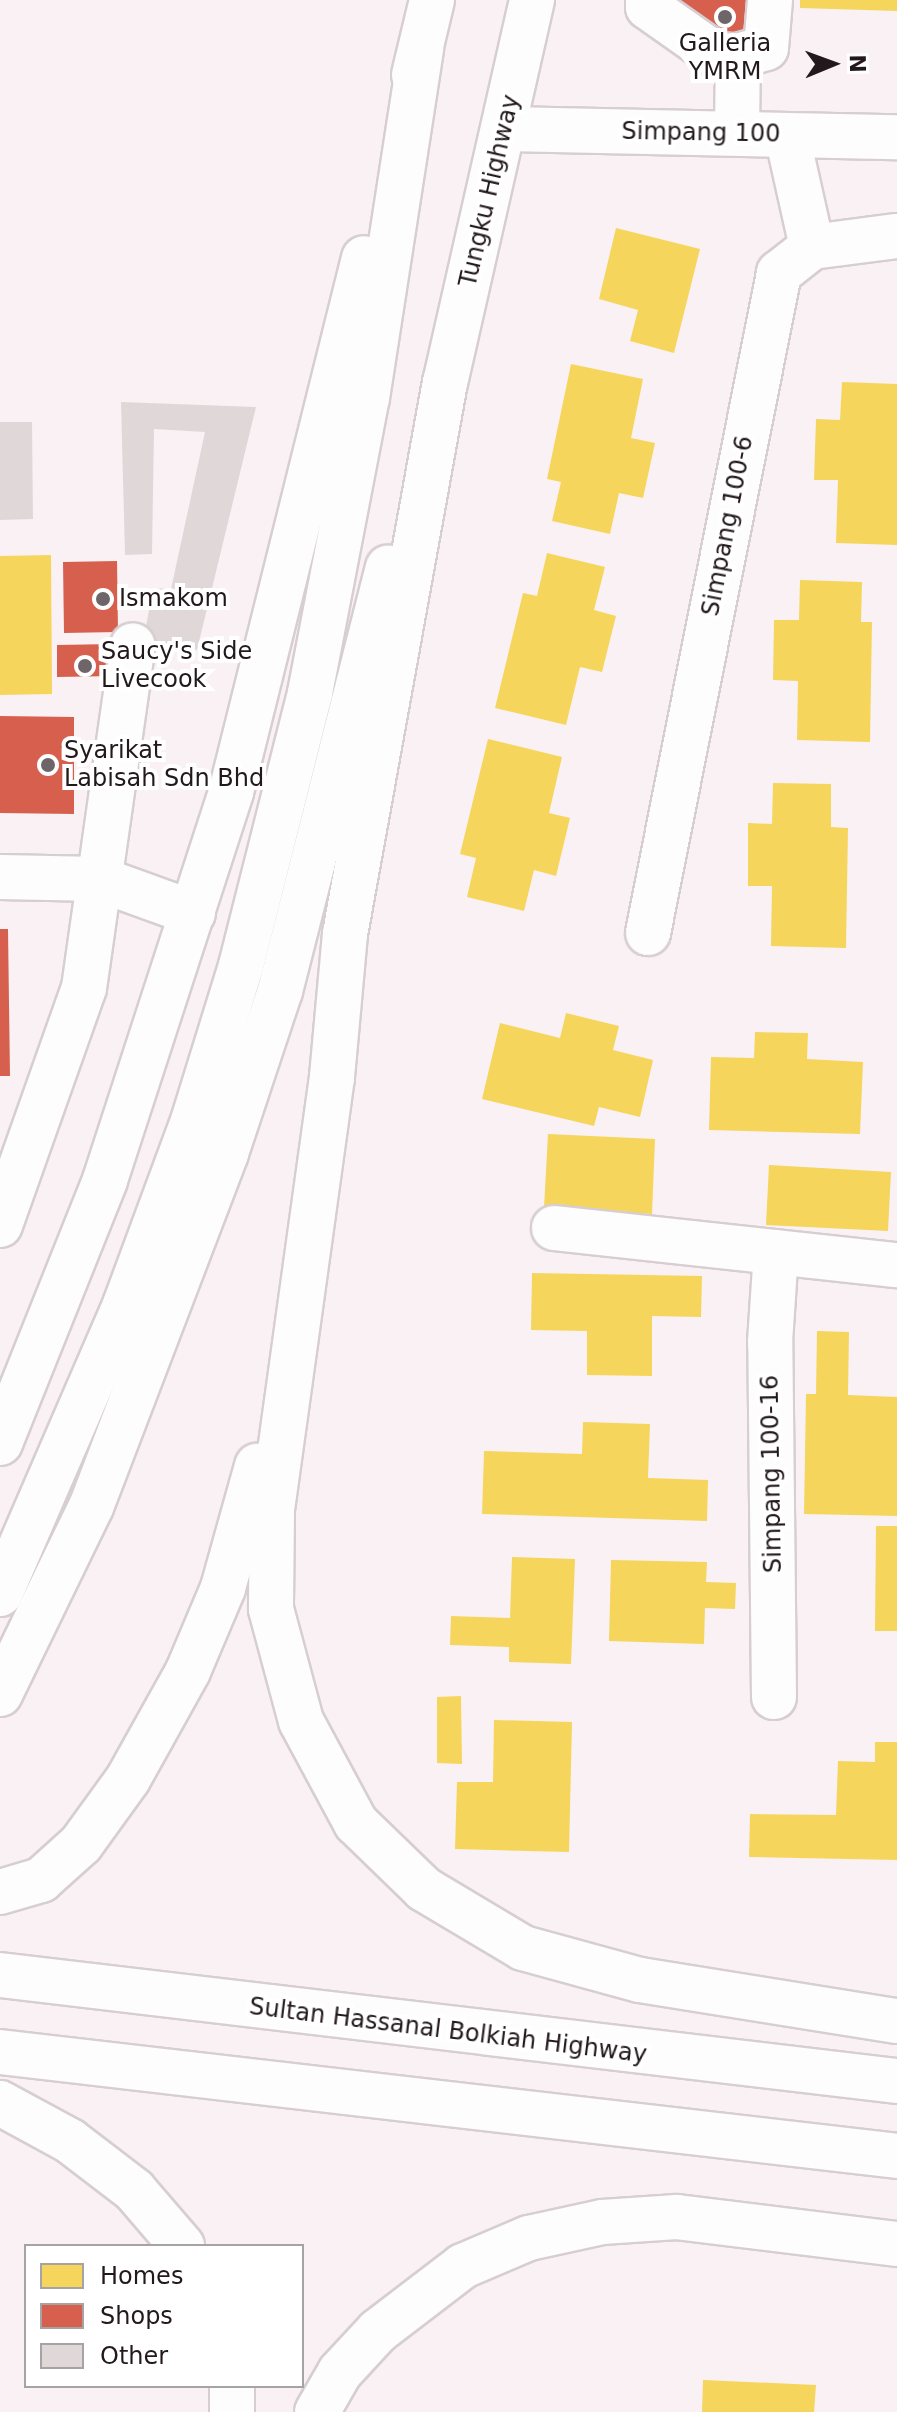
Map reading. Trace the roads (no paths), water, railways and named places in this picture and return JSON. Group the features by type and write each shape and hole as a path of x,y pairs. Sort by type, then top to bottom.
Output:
{"main road":[{"path":"0,1443 105,1180 193,913 238,763 330,383 432,0"},
{"name":"Tungku Highway","path":"445,382 532,0"},
{"path":"648,0 648,7 716,55 738,56 766,48 770,0"},
{"path":"0,1594 50,1487 189,1133 241,966 310,693 367,398 421,49"},
{"path":"737,133 738,56"},
{"name":"Simpang 100","path":"505,129 897,137"},
{"path":"787,135 812,247 897,236"},
{"name":"Simpang 100-6","path":"648,933 779,273 812,247"},
{"path":"445,382 348,919 332,1077 272,1509 271,1609 301,1721 356,1823 424,1889 523,1948 640,1980 897,2021"},
{"path":"0,1694 91,1507 164,1326 280,991 370,625 445,382"},
{"path":"0,1225 84,988 133,645"},
{"path":"0,877 99,879 193,913"},
{"path":"554,1228 897,1265"},
{"name":"Simpang 100-16","path":"774,1697 770,1342 776,1252"},
{"path":"0,1892 41,1880 81,1844 128,1779 188,1671 223,1588 296,1325"},
{"name":"Sultan Hassanal Bolkiah Highway","path":"0,1975 897,2081"},
{"path":"0,2052 897,2156"},
{"path":"0,2103 70,2141 134,2190 180,2244"},
{"path":"317,2412 340,2372 378,2331 463,2266 529,2238 602,2222 677,2217 897,2244"},
{"path":"232,2388 232,2412"}],"place":[{"name":"Galleria YMRM","path":"725,17"},
{"name":"Ismakom","path":"103,599"},
{"name":"Saucy's Side Livecook","path":"85,666"},
{"name":"Syarikat Labisah Sdn Bhd","path":"48,765"}]}
